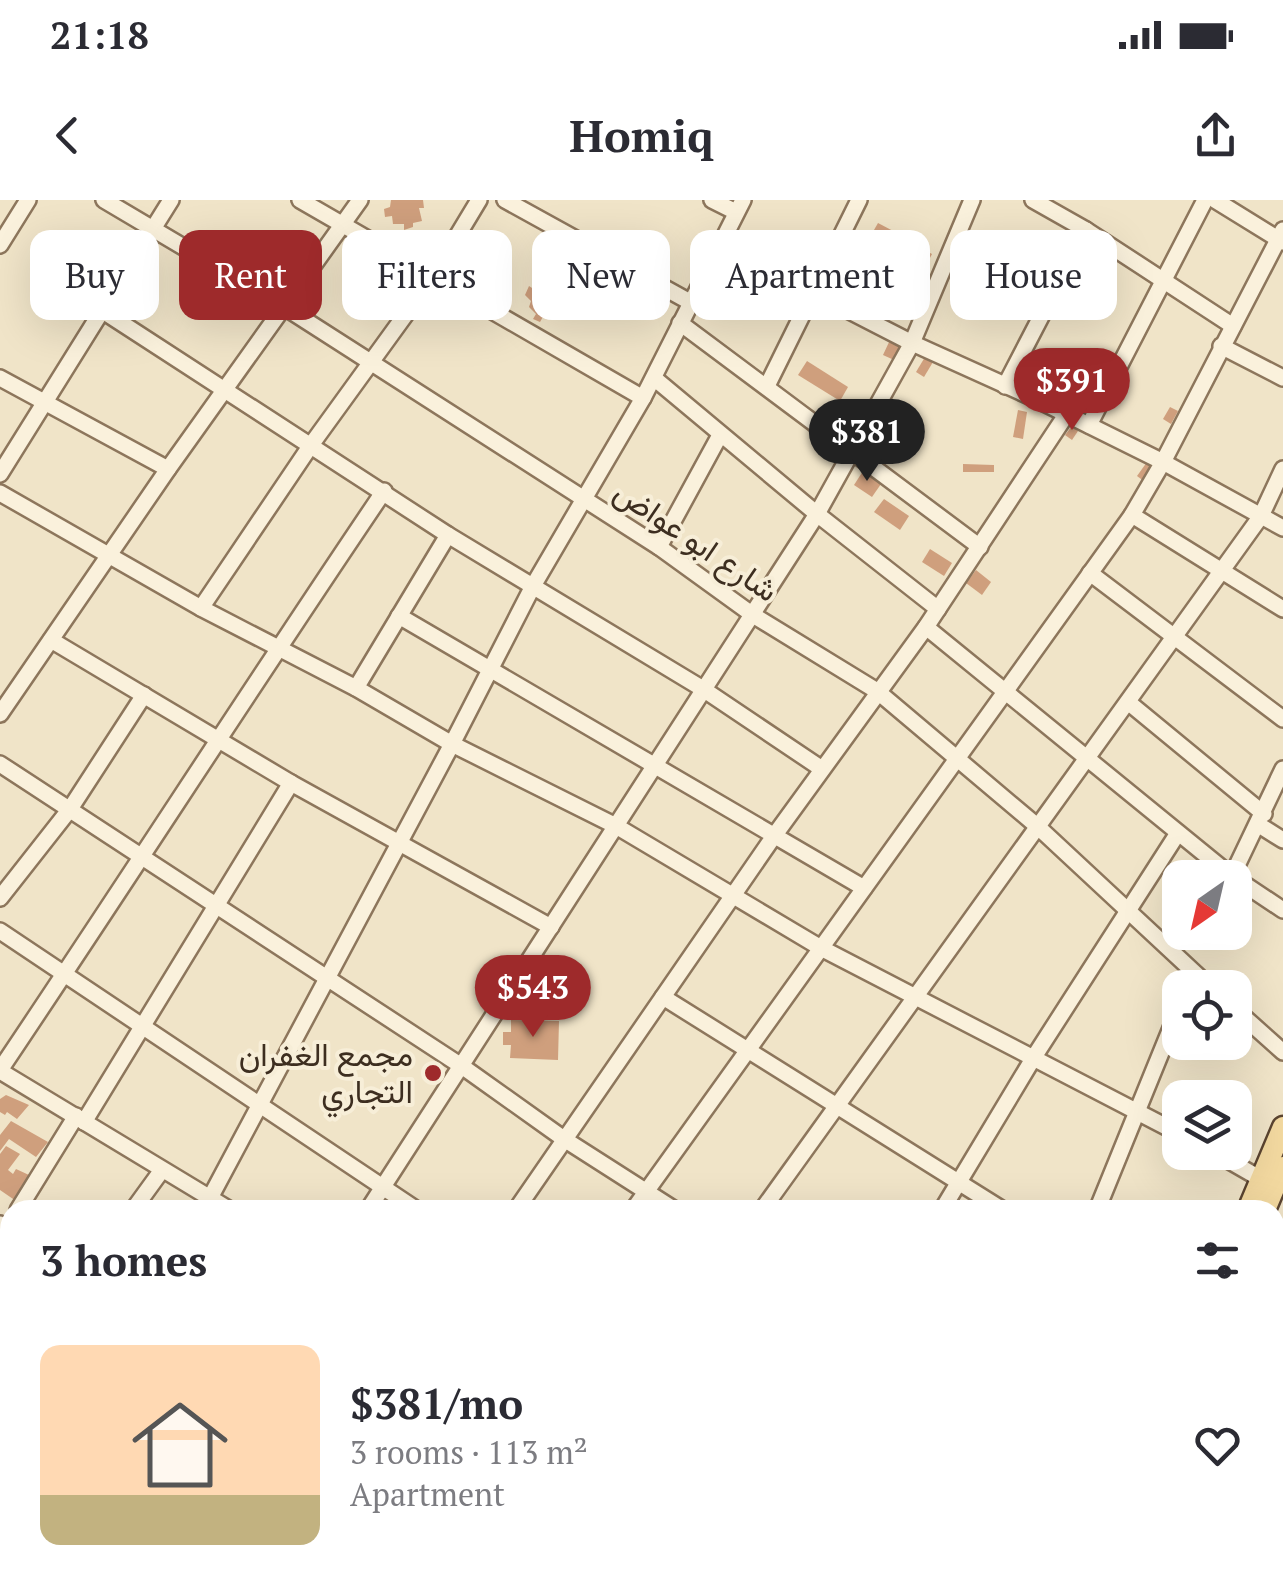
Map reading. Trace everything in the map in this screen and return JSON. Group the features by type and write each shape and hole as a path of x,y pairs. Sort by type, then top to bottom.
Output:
{"main road":[{"path":"1252,1200 1283,1126"},
{"path":"1269,1200 1283,1167"}],"street":[{"path":"0,245 28,200"},
{"name":"شارع ابو عواض","path":"104,200 179,244"},
{"path":"153,229 171,200"},
{"path":"300,200 351,230"},
{"path":"322,251 360,200"},
{"path":"462,230 480,200"},
{"path":"210,1198 400,843 489,667 643,398 690,302 504,200"},
{"path":"712,200 740,206 727,230"},
{"path":"844,230 858,200"},
{"path":"375,1200 817,514 912,343 972,200"},
{"path":"1033,200 1086,230"},
{"path":"1089,425 1205,200"},
{"path":"640,1200 1132,515 1163,462 1282,237 1215,200"},
{"path":"1117,251 1233,326"},
{"path":"0,474 97,320"},
{"path":"116,320 448,534 703,689 822,769"},
{"path":"0,714 273,320"},
{"name":"شارع ابو عواض","path":"304,320 659,547 753,615 877,691 1128,908 1182,970"},
{"path":"201,608 310,445 403,320"},
{"path":"506,320 643,398"},
{"path":"768,386 801,320"},
{"path":"867,320 1163,462 1283,528"},
{"path":"1006,386 1040,320"},
{"path":"680,324 980,548"},
{"path":"1221,346 1283,378"},
{"path":"0,378 168,469"},
{"path":"654,378 720,436 938,609"},
{"path":"523,1200 774,836 926,627 1066,415"},
{"path":"659,547 720,436"},
{"path":"769,1200 1260,516 1283,469"},
{"path":"213,1200 0,1070 144,856 278,646 384,492"},
{"path":"0,493 452,744 616,826 821,948 1162,1123"},
{"path":"1132,515 1283,610"},
{"path":"356,688 448,534"},
{"path":"1090,574 1283,719"},
{"path":"399,616 864,888"},
{"path":"926,627 1213,860"},
{"path":"52,640 290,783 551,927"},
{"path":"0,898 70,809 144,695"},
{"path":"1128,702 1283,840"},
{"path":"0,764 661,1200"},
{"path":"1242,860 1283,769"},
{"path":"25,1200 144,1027 290,783"},
{"path":"948,1200 1178,832"},
{"path":"1252,889 1283,910"},
{"path":"0,930 403,1200"},
{"path":"662,997 987,1200"},
{"path":"1252,1024 1283,1052"},
{"path":"1100,1200 1162,1052"},
{"path":"140,1200 162,1170"},
{"path":"1245,1170 1261,1179"}],"building":[{"path":"391,200 423,200 424,208 419,208 422,221 404,230 404,224 393,224 392,216 385,217 384,209 390,207"},
{"path":"529,286 532,288 532,310 531,301 525,295"},
{"path":"890,340 901,345 894,360 883,355"},
{"path":"925,357 933,362 924,377 916,372"},
{"path":"807,361 848,387 840,401 798,375"},
{"path":"1066,370 1095,384 1089,398 1059,383"},
{"path":"1170,407 1178,411 1171,424 1163,419"},
{"path":"1018,410 1027,412 1023,439 1013,437"},
{"path":"1072,426 1078,431 1072,440 1065,435"},
{"path":"1147,462 1155,468 1145,482 1137,476"},
{"path":"963,464 994,465 994,472 963,472"},
{"path":"863,471 881,484 872,497 854,485"},
{"path":"884,499 909,516 900,530 874,512"},
{"path":"930,549 952,563 944,576 922,562"},
{"path":"976,570 991,582 982,595 966,583"},
{"path":"511,1020 559,1021 558,1060 510,1058 511,1045 503,1045 503,1032 511,1032"},
{"path":"6,1095 29,1105 17,1119 0,1112 0,1099"},
{"path":"11,1121 48,1142 36,1157 9,1139 0,1151 0,1135"},
{"path":"6,1146 20,1154 8,1170 29,1175 16,1200 0,1190 0,1154"}],"place":[{"name":"مجمع الغفران التجاري","path":"433,1073"}]}
